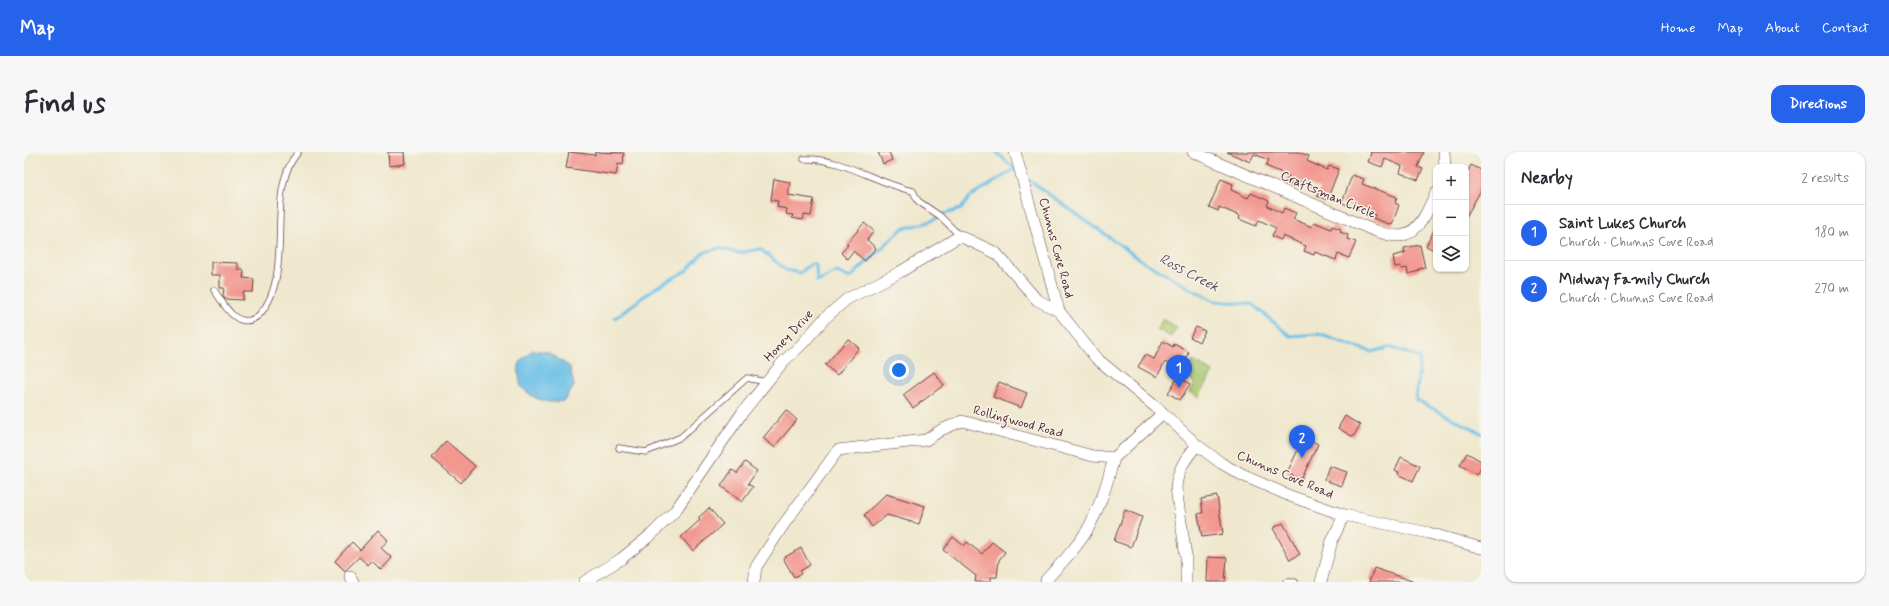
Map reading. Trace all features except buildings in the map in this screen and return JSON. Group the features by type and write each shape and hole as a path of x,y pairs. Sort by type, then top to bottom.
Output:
{"street":[{"name":"Chunns Cove Road","path":"1015,152 1059,311 1096,358 1163,412 1197,445 1221,463 1242,475 1290,496 1344,515 1429,533 1481,548"},
{"name":"Craftsman Circle","path":"1193,152 1373,230 1388,234 1404,235 1417,226 1433,199"},
{"path":"1444,152 1445,164"},
{"path":"960,236 996,253 1037,300 1059,311"},
{"name":"Honey Drive","path":"584,582 621,559 652,534 675,511 742,413 783,362 802,344 825,318 847,299 900,272 960,236"},
{"path":"1046,582 1046,580 1072,552 1090,526 1104,493 1114,458 1163,412"},
{"name":"Rollingwood Road","path":"754,582 756,567 784,524 838,450 926,440 941,430 962,421 1093,456 1114,458"},
{"path":"1186,582 1186,556 1176,479 1184,459 1197,445"},
{"path":"1321,582 1332,541 1344,515"}],"lane":[{"path":"214,290 233,316 243,321 254,320 264,309 272,292 278,268 282,191 287,171 298,152"},
{"path":"804,159 811,158 838,164 913,191 918,201 940,216 960,236"},
{"path":"619,448 646,452 681,437 747,378 767,382"},
{"path":"1286,582 1295,582"}],"green space":[{"path":"1163,319 1177,327 1171,337 1157,329"},
{"path":"1193,361 1213,372 1199,397 1190,392 1195,382 1185,376"}],"water":[{"path":"533,350 548,352 570,367 574,386 564,401 551,402 541,400 521,387 519,366 523,358"}],"waterway":[{"name":"Ross Creek","path":"996,152 1017,171"},
{"path":"944,214 961,209 970,197 1015,169"},
{"name":"Ross Creek","path":"1026,178 1141,260 1215,301 1252,304 1290,336 1318,334 1372,352 1390,347 1420,358 1416,400 1481,433"},
{"path":"615,318 658,286 686,271 702,253 720,248 738,253 760,249 786,270 800,273 811,264 816,265 817,282 837,272 850,278 902,229 938,218"}],"place":[{"name":"Saint Lukes Church","path":"1179,388"},
{"name":"Midway Family Church","path":"1302,458"}]}
